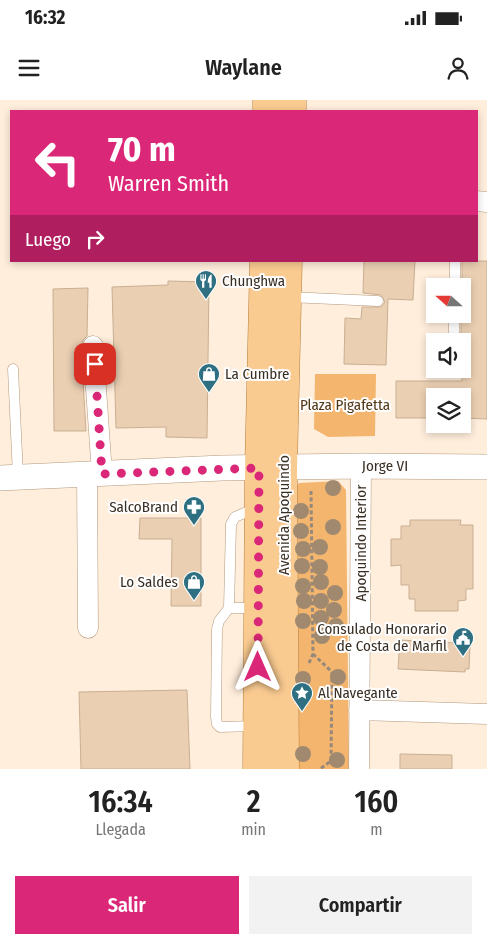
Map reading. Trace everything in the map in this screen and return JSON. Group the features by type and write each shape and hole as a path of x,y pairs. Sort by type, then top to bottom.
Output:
{"main road":[{"name":"Avenida Apoquindo","path":"264,262 271,467 285,769"},
{"name":"Avenida Apoquindo","path":"257,769 259,506 271,467 287,297 288,262"}],"street":[{"path":"88,628 94,474 94,346"},
{"name":"Apoquindo Interior","path":"359,769 361,466"},
{"name":"Jorge VI","path":"9,478 271,467 487,467"},
{"path":"359,710 487,714"}],"lane":[{"path":"455,262 455,278"},
{"path":"287,297 378,301"},
{"path":"9,478 13,369"},
{"path":"257,726 220,727 217,724 217,628 219,621 229,608 231,524 235,517 259,506"},
{"path":"229,608 258,608"}],"path":[{"path":"310,491 313,654 332,672 331,761 320,769"}],"green space":[{"name":"Plaza Pigafetta","path":"315,374 376,374 375,436 328,437 314,429"},
{"path":"338,481 346,490 349,769 294,769 292,492 299,483"}],"building":[{"path":"487,261 487,419 471,418 471,388 426,388 426,418 396,418 396,381 462,381 462,378 471,378 471,333 461,333 461,323 471,323 471,278 462,278 462,262"},
{"path":"364,262 415,262 413,300 388,299 386,365 344,364 345,318 361,319 362,307 381,307 385,302 381,295 363,293"},
{"path":"168,281 209,282 207,438 166,437 166,427 116,428 112,287 168,285"},
{"path":"88,288 87,336 83,340 81,347 86,431 54,431 53,289"},
{"path":"140,518 201,518 201,606 171,606 172,539 139,539"},
{"path":"410,520 461,520 460,525 473,525 473,589 466,589 466,600 458,601 458,611 415,611 415,599 409,599 409,585 401,585 401,565 391,566 391,539 401,539 401,526 410,526"},
{"path":"400,640 456,643 456,646 470,646 469,669 465,669 465,672 398,669"},
{"path":"187,690 190,769 81,769 79,692"},
{"path":"400,754 452,755 452,769 400,769"}],"place":[{"name":"Chunghwa","path":"206,300"},
{"name":"La Cumbre","path":"209,393"},
{"name":"SalcoBrand","path":"194,526"},
{"name":"Lo Saldes","path":"194,601"},
{"name":"Consulado Honorario de Costa de Marfil","path":"463,657"},
{"name":"Al Navegante","path":"302,712"}],"route":[{"path":"95,364 102,474 259,468 258,667"}]}
